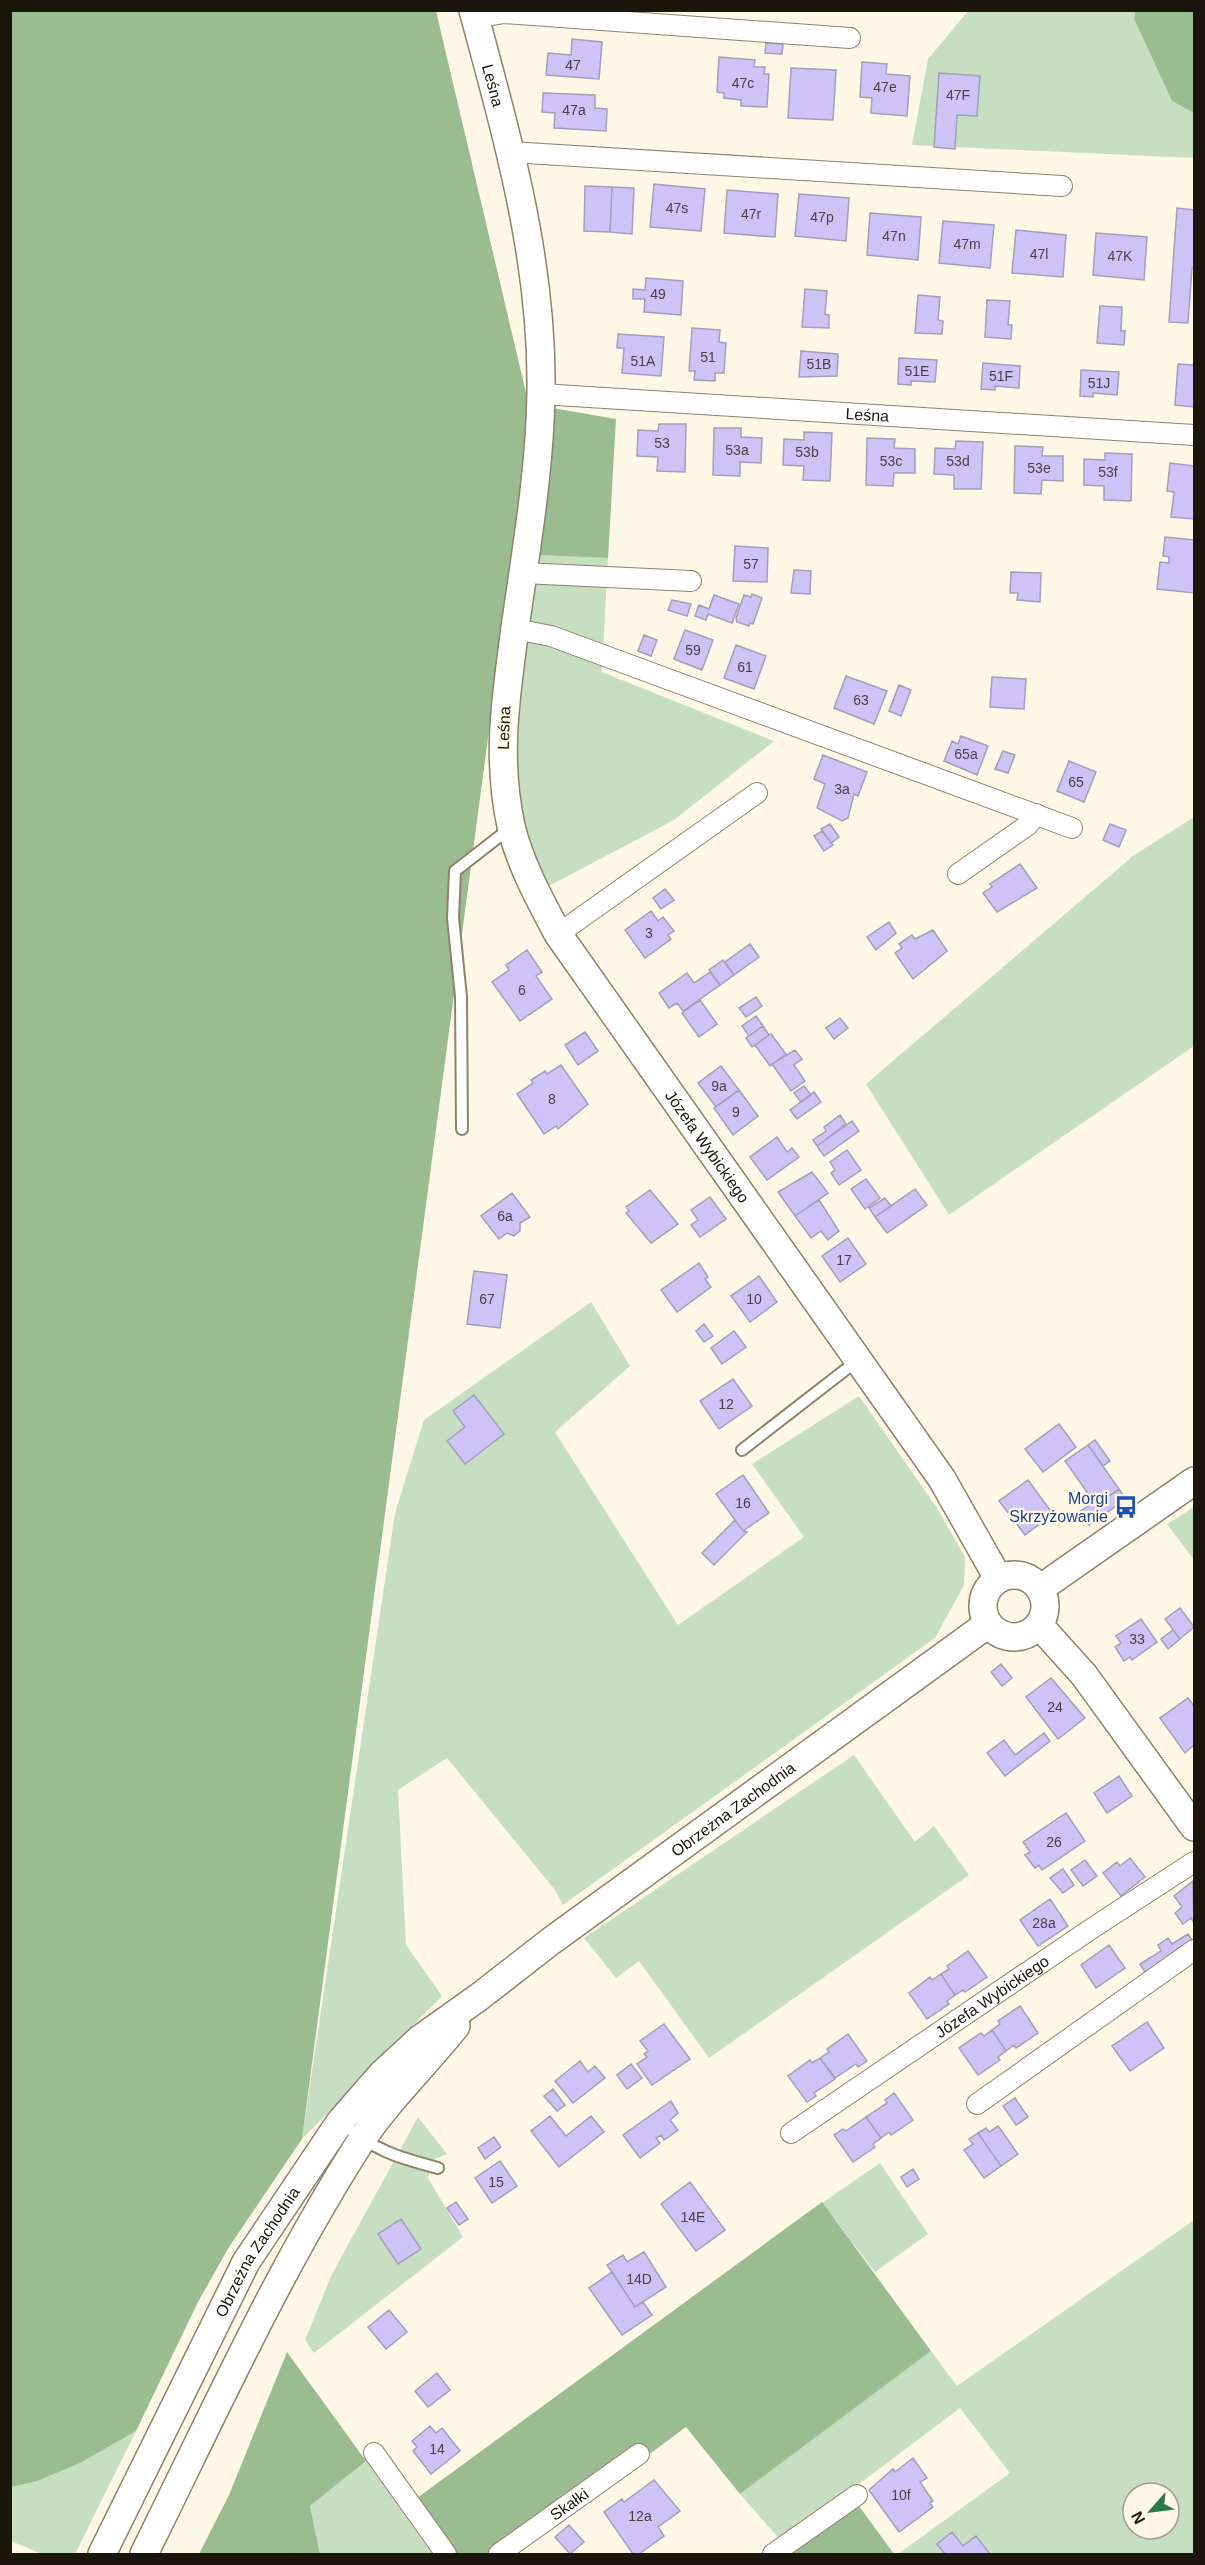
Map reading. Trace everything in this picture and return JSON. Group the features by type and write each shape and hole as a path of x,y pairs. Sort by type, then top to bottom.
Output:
{"street":[{"name":"Leśna","path":"512,827 504,772 502,720 523,573 541,394 540,320 530,239 474,14 504,13 850,38"},
{"path":"510,152 1062,186"},
{"name":"Leśna","path":"541,394 1194,435"},
{"path":"523,573 691,582"},
{"path":"515,629 551,636 1072,828"},
{"path":"558,934 757,793"},
{"path":"958,874 1028,825 1036,814"},
{"name":"Józefa Wybickiego","path":"512,827 530,880 558,934 942,1479 998,1578"},
{"path":"1041,1588 1194,1481"},
{"path":"1021,1575 1032,1579 1041,1588 1045,1600 1045,1613 1039,1625 1028,1634 1013,1637 999,1634 988,1624 983,1612 983,1599 988,1587 998,1578 1021,1575"},
{"name":"Obrzeżna Zachodnia","path":"102,2554 246,2262 340,2122 381,2075 420,2038 479,1997 550,1941 784,1769 988,1624"},
{"path":"1039,1625 1084,1675 1194,1827"},
{"name":"Józefa Wybickiego","path":"791,2133 1094,1927 1194,1862"},
{"path":"976,2104 1194,1950"},
{"name":"Obrzeżna Zachodnia","path":"144,2554 284,2271 362,2140 413,2074 479,1997"},
{"path":"374,2454 446,2554"},
{"name":"Skałki","path":"500,2554 639,2454"},
{"path":"773,2554 856,2495"}],"lane":[{"path":"462,1129 461,997 453,918 455,871 512,827"},
{"path":"742,1450 859,1360"},
{"path":"340,2122 362,2140 393,2157 438,2168"}],"green space":[{"path":"10,11 436,11 531,414 302,2139 229,2247 198,2302 136,2431 80,2463 37,2481 11,2487"},
{"path":"968,11 1135,11 1134,19 1172,101 1194,113 1194,158 912,145 928,59"},
{"path":"1135,11 1194,11 1194,113 1172,101 1134,19"},
{"path":"552,408 616,419 608,558 537,555"},
{"path":"537,555 608,558 602,672 774,741 674,820 545,888 523,822 516,744"},
{"path":"1194,817 1194,1046 949,1215 866,1084 1133,856"},
{"path":"591,1302 630,1366 555,1432 678,1625 804,1537 752,1464 859,1396 937,1508 965,1557 964,1585 935,1638 563,1905 555,1890 447,1758 398,1790 406,1945 442,1996 302,2139 395,1513 424,1420"},
{"path":"1194,1507 1194,1560 1167,1524"},
{"path":"854,1755 915,1842 934,1826 969,1875 709,2058 639,1961 616,1978 584,1938"},
{"path":"418,2117 447,2154 433,2160 428,2178 463,2237 314,2353 305,2340 332,2274"},
{"path":"880,2163 928,2234 875,2272 822,2203"},
{"path":"822,2202 931,2351 740,2494 686,2427 515,2554 458,2554 417,2498"},
{"path":"1194,2220 1194,2554 898,2554 1010,2473 960,2408 782,2542 740,2494 931,2351 957,2386"},
{"path":"287,2352 366,2461 310,2506 320,2554 199,2554 229,2495"},
{"path":"136,2431 75,2554 42,2554 11,2541 10,2487 60,2471"},
{"path":"366,2461 432,2554 320,2554 310,2506"},
{"path":"856,2502 894,2554 782,2554"}],"building":[{"path":"572,39 602,42 599,79 546,75 548,53 571,55"},
{"path":"766,43 783,44 782,54 765,53"},
{"path":"719,57 755,60 754,67 765,67 764,74 769,74 767,107 741,106 741,100 724,98 724,93 717,92"},
{"path":"862,62 887,64 886,74 910,76 907,116 871,113 872,98 860,97"},
{"path":"791,68 836,70 833,120 788,118"},
{"path":"939,73 980,76 977,116 957,115 955,149 934,147"},
{"path":"543,93 595,95 595,108 607,109 606,131 554,128 555,113 542,112"},
{"path":"654,184 705,189 701,231 650,227"},
{"path":"585,186 612,187 610,232 584,231"},
{"path":"612,187 634,188 632,234 610,232"},
{"path":"727,190 778,194 775,237 724,233"},
{"path":"799,194 849,198 846,241 795,236"},
{"path":"1177,208 1194,210 1194,268 1192,268 1188,323 1169,322"},
{"path":"870,213 921,217 918,260 867,255"},
{"path":"943,221 994,225 990,268 939,263"},
{"path":"1016,230 1066,235 1063,277 1012,273"},
{"path":"1096,233 1147,237 1144,280 1093,275"},
{"path":"646,278 683,281 681,315 644,312 645,299 633,299 633,289 645,290"},
{"path":"805,289 827,291 825,314 829,315 829,328 802,327"},
{"path":"918,295 940,297 938,320 943,321 942,334 915,333"},
{"path":"987,300 1010,301 1008,325 1012,325 1011,339 985,337"},
{"path":"1100,306 1122,307 1121,331 1125,331 1124,345 1097,343"},
{"path":"692,328 720,330 719,342 726,343 724,373 715,373 715,381 694,380 695,371 689,371"},
{"path":"618,334 664,337 661,376 622,373 624,348 617,348"},
{"path":"801,351 838,354 837,376 799,377"},
{"path":"899,358 937,360 935,382 911,381 911,385 898,384"},
{"path":"983,363 1020,366 1019,388 995,386 995,390 981,389"},
{"path":"1178,364 1194,365 1194,407 1175,405"},
{"path":"1081,370 1119,372 1117,395 1093,393 1093,397 1080,396"},
{"path":"659,424 686,424 685,472 657,471 658,457 637,456 638,430 658,431"},
{"path":"714,428 741,428 741,437 762,438 761,463 740,462 740,476 713,475"},
{"path":"804,432 832,433 830,481 803,480 804,466 783,465 784,439 804,440"},
{"path":"867,438 895,439 894,448 915,449 915,473 894,473 893,486 866,485"},
{"path":"956,441 983,442 981,489 954,489 954,475 934,474 935,448 955,449"},
{"path":"1015,446 1043,447 1042,456 1063,456 1063,481 1042,480 1041,494 1014,493"},
{"path":"1105,453 1132,454 1131,501 1104,500 1104,486 1084,485 1084,459 1105,460"},
{"path":"1170,463 1194,466 1194,519 1171,517 1174,492 1167,491"},
{"path":"1165,537 1194,540 1194,593 1157,589 1160,562 1169,563 1169,557 1163,556"},
{"path":"735,546 768,548 767,582 733,581"},
{"path":"794,570 811,571 810,594 791,593"},
{"path":"1011,572 1041,573 1040,602 1017,600 1018,593 1010,593"},
{"path":"752,594 762,598 753,624 750,623 749,626 737,622 736,618 744,595 751,597"},
{"path":"714,595 739,604 732,623 708,614 706,620 695,616 699,605 709,609"},
{"path":"672,600 691,604 687,616 668,610"},
{"path":"685,630 713,640 702,670 674,659"},
{"path":"644,635 657,640 651,656 638,651"},
{"path":"736,645 766,656 754,689 724,678"},
{"path":"846,676 887,691 874,724 834,708"},
{"path":"992,677 1026,679 1024,709 990,707"},
{"path":"899,685 911,690 901,716 889,711"},
{"path":"961,736 988,746 977,775 944,761 952,741 958,744"},
{"path":"1003,751 1015,755 1008,773 995,769"},
{"path":"823,755 867,772 858,796 854,794 848,818 842,821 817,808 825,784 814,779"},
{"path":"1069,761 1096,772 1084,802 1057,791"},
{"path":"830,824 839,837 831,843 821,829"},
{"path":"1110,824 1126,830 1119,847 1103,840"},
{"path":"822,831 833,845 824,851 814,836"},
{"path":"1020,864 1037,888 997,912 983,893 992,887 990,884"},
{"path":"665,889 674,900 661,909 653,898"},
{"path":"651,911 658,921 663,917 674,931 668,935 671,939 645,958 625,930"},
{"path":"889,922 896,933 876,950 867,937"},
{"path":"933,930 947,951 913,979 895,953 902,948 899,944 912,935 915,939"},
{"path":"750,944 759,957 734,975 725,962"},
{"path":"527,950 542,972 536,976 552,999 520,1021 492,982 509,970 506,965"},
{"path":"723,960 734,975 720,985 709,970"},
{"path":"710,972 720,985 683,1011 677,1003 669,1008 659,993 687,973 694,983"},
{"path":"756,997 762,1006 746,1017 739,1008"},
{"path":"700,1000 717,1024 699,1037 682,1013"},
{"path":"756,1016 763,1026 749,1036 742,1026"},
{"path":"840,1018 848,1028 834,1039 826,1028"},
{"path":"763,1026 769,1035 752,1047 746,1038"},
{"path":"585,1032 598,1051 578,1065 565,1045"},
{"path":"771,1034 786,1054 770,1066 755,1045"},
{"path":"795,1050 802,1059 794,1065 805,1081 791,1091 772,1064"},
{"path":"561,1065 588,1104 558,1129 556,1126 544,1134 517,1094 533,1083 531,1080"},
{"path":"721,1066 739,1090 716,1107 698,1083"},
{"path":"804,1086 811,1095 801,1102 794,1093"},
{"path":"739,1090 758,1116 733,1135 714,1108"},
{"path":"814,1092 821,1102 797,1119 790,1110"},
{"path":"840,1115 846,1124 817,1146 813,1140 826,1131 824,1127"},
{"path":"852,1121 859,1131 824,1156 817,1146"},
{"path":"777,1137 787,1152 792,1148 799,1157 767,1180 750,1157"},
{"path":"847,1150 861,1170 839,1185 831,1173 835,1170 830,1162"},
{"path":"812,1172 828,1193 795,1216 778,1192"},
{"path":"866,1179 880,1198 865,1209 851,1189"},
{"path":"915,1189 927,1205 887,1233 875,1217"},
{"path":"650,1190 678,1224 651,1243 626,1213 629,1211 626,1207"},
{"path":"512,1193 530,1217 520,1223 520,1231 514,1236 507,1233 499,1239 481,1216"},
{"path":"710,1197 726,1219 700,1237 691,1225 698,1220 691,1210"},
{"path":"885,1198 891,1206 875,1217 869,1208"},
{"path":"819,1200 839,1231 828,1240 821,1231 811,1238 795,1216"},
{"path":"848,1238 866,1264 840,1282 822,1256"},
{"path":"699,1263 711,1287 677,1312 661,1290"},
{"path":"474,1271 507,1275 500,1328 467,1324"},
{"path":"759,1276 777,1302 750,1322 731,1296"},
{"path":"704,1324 713,1336 704,1342 696,1331"},
{"path":"734,1331 746,1347 722,1364 711,1348"},
{"path":"733,1379 752,1406 719,1429 700,1401"},
{"path":"474,1395 504,1434 465,1464 447,1441 465,1427 453,1411"},
{"path":"1059,1424 1076,1447 1043,1472 1025,1449"},
{"path":"1095,1440 1110,1461 1103,1466 1088,1445"},
{"path":"1088,1445 1119,1489 1096,1505 1065,1461"},
{"path":"743,1475 769,1513 743,1531 716,1494"},
{"path":"1028,1480 1053,1514 1025,1535 999,1501"},
{"path":"1119,1489 1126,1499 1089,1525 1079,1512 1094,1502 1096,1505"},
{"path":"735,1520 743,1531 747,1532 714,1565 702,1553"},
{"path":"1180,1608 1194,1627 1180,1639 1165,1619"},
{"path":"1141,1619 1157,1642 1132,1660 1130,1657 1124,1661 1115,1647 1121,1643 1116,1636"},
{"path":"1173,1630 1180,1639 1168,1649 1161,1639"},
{"path":"1001,1664 1012,1678 1002,1686 991,1672"},
{"path":"1051,1678 1085,1718 1058,1739 1026,1697"},
{"path":"1188,1698 1194,1706 1194,1745 1185,1753 1160,1718"},
{"path":"1044,1733 1050,1741 1005,1776 987,1753 1004,1740 1015,1755"},
{"path":"1119,1776 1132,1796 1107,1813 1094,1793"},
{"path":"1066,1813 1085,1841 1042,1870 1039,1865 1035,1868 1025,1855 1030,1852 1023,1842"},
{"path":"1130,1858 1145,1877 1121,1896 1103,1873 1117,1862 1120,1866"},
{"path":"1085,1860 1097,1876 1083,1886 1071,1870"},
{"path":"1063,1869 1074,1885 1063,1893 1050,1878"},
{"path":"1193,1881 1194,1923 1191,1918 1183,1924 1175,1913 1182,1907 1174,1896"},
{"path":"1050,1899 1068,1926 1038,1946 1020,1920"},
{"path":"1188,1934 1194,1943 1146,1974 1140,1964 1161,1951 1158,1945 1168,1938 1172,1944"},
{"path":"1109,1945 1125,1968 1096,1988 1081,1965"},
{"path":"968,1951 987,1977 965,1992 963,1990 955,1995 941,1974 949,1969 947,1966"},
{"path":"941,1974 955,1995 947,2001 949,2004 927,2019 909,1993 930,1977 932,1980"},
{"path":"1020,2006 1038,2033 1016,2048 1014,2045 1006,2051 992,2030 1000,2024 998,2021"},
{"path":"1147,2022 1164,2048 1130,2071 1112,2046"},
{"path":"664,2024 690,2059 652,2085 637,2064 647,2057 644,2054 648,2051 640,2041"},
{"path":"992,2030 1006,2051 998,2057 1000,2060 978,2075 959,2048 981,2033 984,2036"},
{"path":"848,2034 867,2061 858,2067 856,2064 835,2078 820,2058 829,2052 827,2049"},
{"path":"820,2058 835,2079 814,2093 816,2096 807,2102 788,2076 810,2060 812,2063"},
{"path":"580,2061 588,2072 595,2066 605,2078 573,2103 555,2081"},
{"path":"631,2064 642,2078 627,2089 617,2075"},
{"path":"553,2089 565,2105 557,2111 544,2096"},
{"path":"894,2093 913,2120 891,2135 889,2132 881,2138 866,2117 887,2103 885,2100"},
{"path":"1015,2098 1028,2117 1016,2125 1003,2106"},
{"path":"671,2101 678,2113 670,2120 678,2130 664,2140 661,2135 656,2138 660,2143 640,2158 623,2135"},
{"path":"550,2116 566,2136 591,2116 604,2132 559,2167 531,2131"},
{"path":"866,2117 881,2138 873,2144 875,2147 853,2162 834,2135 843,2129 846,2131"},
{"path":"998,2126 1018,2154 1001,2166 978,2133 986,2128 989,2132"},
{"path":"978,2133 1001,2166 984,2178 964,2150 973,2144 969,2139"},
{"path":"494,2137 501,2147 485,2159 478,2148"},
{"path":"500,2161 517,2186 492,2203 475,2178"},
{"path":"913,2169 919,2179 907,2187 901,2177"},
{"path":"690,2182 725,2230 696,2251 661,2204"},
{"path":"456,2202 468,2219 459,2225 447,2208"},
{"path":"401,2219 421,2249 398,2264 378,2234"},
{"path":"644,2252 666,2287 635,2307 607,2265 623,2255 627,2262"},
{"path":"612,2272 635,2307 643,2302 652,2315 622,2335 589,2288"},
{"path":"389,2310 407,2332 386,2349 368,2327"},
{"path":"437,2373 450,2390 428,2407 415,2391"},
{"path":"430,2426 436,2433 442,2428 460,2451 431,2474 413,2451 417,2447 412,2441"},
{"path":"913,2458 927,2478 920,2482 933,2501 930,2503 933,2507 899,2532 869,2490 893,2469 895,2472"},
{"path":"654,2480 680,2511 658,2527 664,2536 639,2554 633,2554 604,2512 622,2499 624,2502"},
{"path":"569,2525 584,2542 570,2554 555,2537"},
{"path":"952,2532 963,2546 976,2536 990,2554 945,2554 937,2544"}],"place":[{"name":"Morgi Skrzyżowanie","path":"1126,1507"}]}
